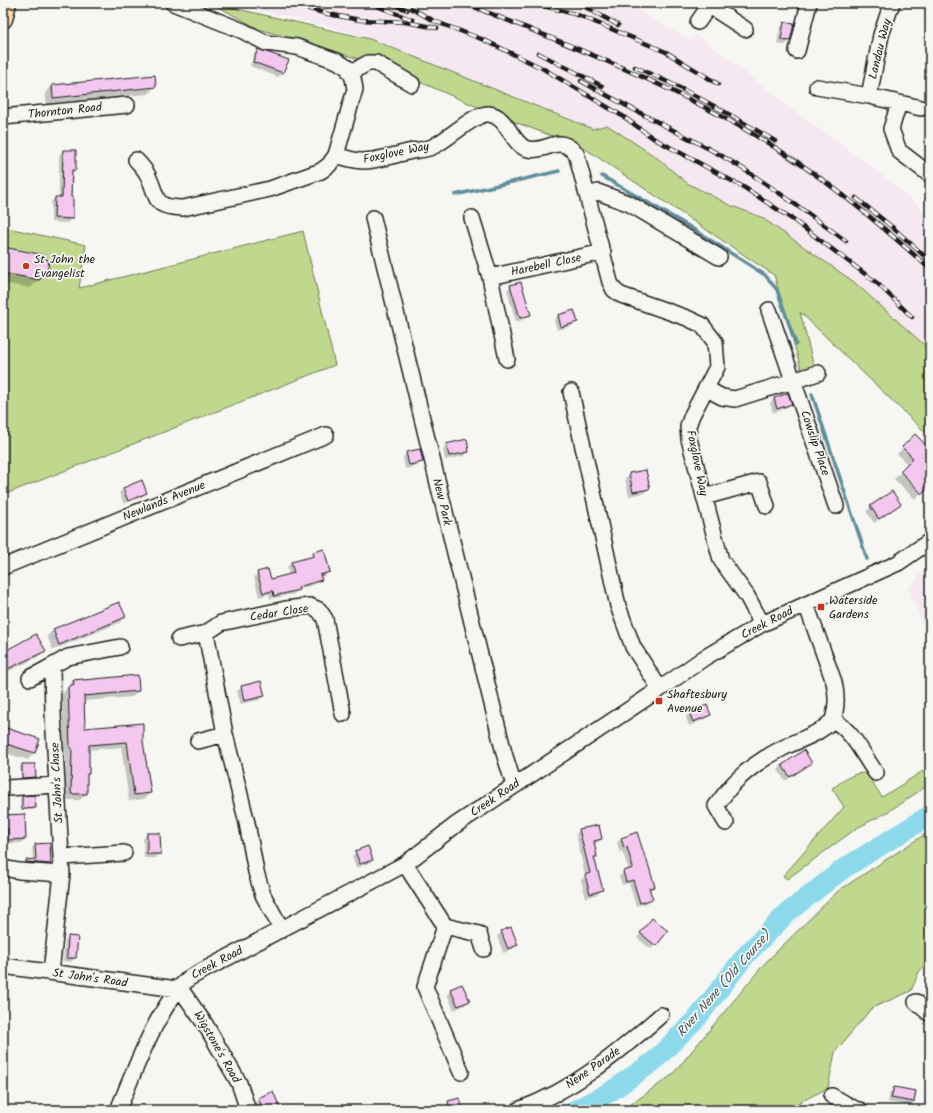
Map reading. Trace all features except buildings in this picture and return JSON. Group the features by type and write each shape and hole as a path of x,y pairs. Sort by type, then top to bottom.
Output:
{"main road":[{"path":"3,19 7,3"}],"street":[{"path":"136,160 150,179 156,198 161,204 173,208 183,208 270,189 321,171 329,165 336,155 355,89 348,68 337,61 297,47 266,43 243,31 173,3"},
{"path":"797,51 809,3"},
{"name":"Landau Way","path":"869,96 881,35 892,3"},
{"path":"698,22 707,4 745,29"},
{"path":"350,73 368,63 376,63 412,84"},
{"name":"Landau Way","path":"817,87 869,96 921,108"},
{"path":"899,103 891,129 899,150 929,174"},
{"name":"Thornton Road","path":"3,117 127,105"},
{"name":"Foxglove Way","path":"336,155 351,160 364,161 432,147 462,128 478,115 487,113 496,115 519,143 527,149 535,149 560,143 568,145 576,153 610,282 614,290 621,295 687,318 702,325 715,342 717,367 707,389 692,415 688,426 689,439 721,560 747,596 762,624"},
{"path":"588,195 598,192 630,204 719,257"},
{"name":"New Park","path":"372,218 504,753 514,785"},
{"path":"472,218 490,277 507,359"},
{"name":"Harebell Close","path":"490,277 603,252"},
{"name":"Cowslip Place","path":"769,310 836,506"},
{"path":"707,389 722,397 735,399 818,374"},
{"path":"571,392 618,606 633,647 660,689"},
{"name":"Newlands Avenue","path":"3,567 326,435"},
{"path":"704,497 759,482 767,506"},
{"name":"Creek Road","path":"118,1110 149,1039 165,1008 178,988 189,978 405,864 457,824 704,658 762,624 898,563 930,541"},
{"path":"726,823 716,806 734,783 746,772 762,761 786,746 810,737 833,720 836,709 837,695 834,682 806,604"},
{"name":"Cedar Close","path":"179,638 206,633 221,623 286,609 310,606 319,610 324,619 343,714"},
{"path":"206,633 225,734 247,823 256,872 263,895 282,930"},
{"path":"30,678 68,656 120,647"},
{"name":"St John's Chase","path":"51,972 62,874 52,666"},
{"path":"833,720 841,724 848,731 861,764 876,774"},
{"path":"198,740 225,734"},
{"path":"6,788 57,785"},
{"path":"62,857 124,853"},
{"path":"405,864 445,926 479,934 484,949"},
{"path":"3,868 19,871 62,874"},
{"path":"445,926 426,987 461,1072"},
{"name":"St John's Road","path":"3,966 178,988"},
{"name":"Wigstone's Road","path":"178,988 205,1024 239,1083 248,1110"},
{"path":"916,1002 930,1014"},
{"name":"Nene Parade","path":"518,1110 561,1091 592,1071 628,1044 660,1015"},
{"path":"832,1096 855,1109 860,1110"}],"shaded area":[{"path":"230,3 625,3 691,41 696,34 797,113 860,158 909,197 930,218 930,350 854,282 762,217 732,206 687,183 656,157 607,125 593,129 370,39 343,30"},
{"path":"930,568 930,646 908,587 914,584 920,573"}],"green space":[{"path":"211,3 370,39 593,129 607,125 656,157 687,183 732,206 761,217 854,282 930,350 930,437 800,312 814,367 802,372 774,275 584,148 496,115 383,66 259,29"},
{"path":"3,227 86,245 79,288 303,231 335,365 3,495"},
{"path":"923,771 930,784 886,813 857,828 787,879 783,876 844,807 832,788 853,775 862,773 867,774 882,797"},
{"path":"930,831 930,960 919,972 911,991 872,1008 835,1052 828,1088 796,1104 792,1110 623,1110 672,1075 765,963 838,891"}],"waterway":[{"path":"455,195 559,171"},
{"path":"602,176 690,227 765,275 777,290 796,344"},
{"path":"812,394 867,559"},
{"name":"River Nene (Old Course)","path":"575,1110 610,1092 654,1061 698,1017 745,956 787,913 843,869 930,815"}],"railway":[{"path":"287,3 328,14 360,20 405,22 437,28"},
{"path":"369,3 413,20"},
{"path":"389,3 407,10"},
{"path":"402,3 434,21 484,40 542,68 624,117 653,138 745,188 792,219 877,283 912,317"},
{"path":"464,3 625,69 703,106 741,127 799,163 838,191 930,269"},
{"path":"533,3 578,15 666,52 718,84"},
{"path":"578,3 618,25"},
{"path":"538,53 602,86"},
{"path":"635,67 689,93 775,141"},
{"path":"581,81 732,162 782,195 846,241"},
{"path":"856,198 892,227 930,261"}],"place":[{"name":"St John the Evangelist","path":"26,266"},
{"name":"Waterside Gardens","path":"821,607"},
{"name":"Shaftesbury Avenue","path":"659,701"}]}
